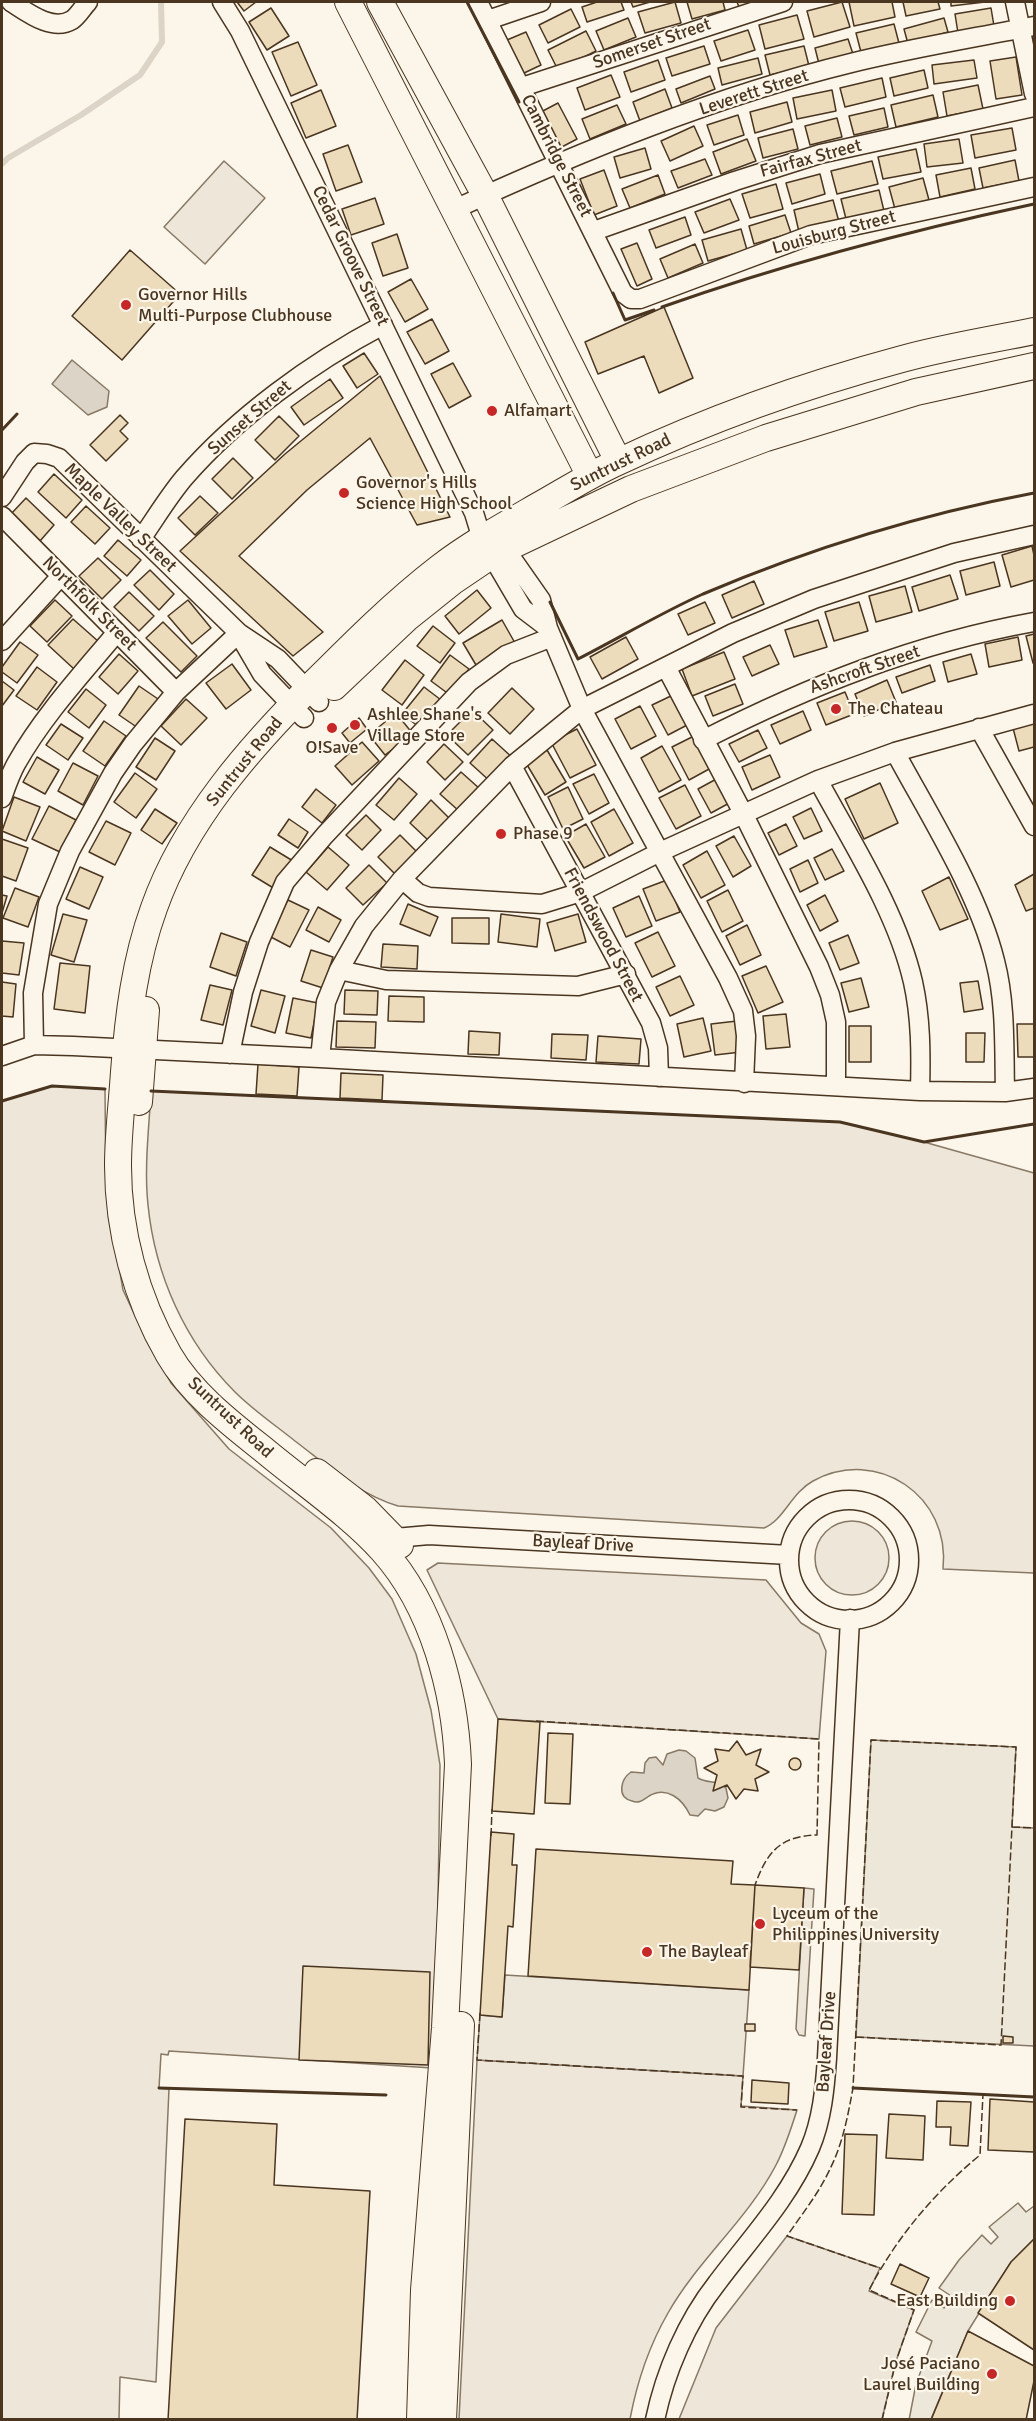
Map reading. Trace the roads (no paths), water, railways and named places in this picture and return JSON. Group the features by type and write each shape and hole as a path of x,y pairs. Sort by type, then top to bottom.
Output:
{"street":[{"path":"11,2 48,23 62,23 73,19 88,2"},
{"name":"Cedar Groove Street","path":"222,2 240,31 474,513 493,543"},
{"path":"348,2 605,502"},
{"path":"380,2 485,195 630,489"},
{"name":"Cambridge Street","path":"478,2 623,293 631,299 640,299"},
{"path":"488,20 541,2"},
{"name":"Somerset Street","path":"522,87 783,2"},
{"path":"1015,2 1028,27 1035,94"},
{"name":"Leverett Street","path":"454,209 558,162 729,100 805,76 889,54 1028,27"},
{"name":"Fairfax Street","path":"594,231 735,181 820,154 1035,107"},
{"name":"Louisburg Street","path":"640,299 811,235 1035,187"},
{"name":"Sunset Street","path":"141,538 183,479 243,421 317,362 383,325"},
{"name":"Suntrust Road","path":"388,1544 365,1509 248,1419 193,1361 171,1322 144,1254 136,1206 135,1048 170,909 196,858 220,819 305,704 452,582 493,543 590,476 618,461 749,406 904,358 1035,331"},
{"name":"Suntrust Road","path":"493,543 605,502 630,489 766,438 916,392 1035,366"},
{"name":"Maple Valley Street","path":"2,497 25,462 34,453 59,458 239,633 262,674 305,704"},
{"name":"Northfolk Street","path":"2,516 176,692"},
{"path":"320,1058 326,1002 339,970 364,926 402,879 512,766 582,709 733,633 814,599 954,553 1035,536"},
{"path":"493,543 523,609 550,633 582,709 728,978 743,1011 746,1036 744,1083"},
{"path":"2,640 61,576"},
{"name":"Ashcroft Street","path":"703,740 772,705 856,670 969,637 1035,622"},
{"path":"2,798 16,764 68,690 117,632"},
{"path":"34,1045 33,993 48,904 70,851 112,773 176,692 239,633"},
{"path":"230,1054 243,992 259,942 285,882 325,835 469,682 506,655 550,633"},
{"path":"666,667 744,815 819,967 830,994 836,1022 837,1086"},
{"path":"402,879 418,893 429,897 542,904 581,892 660,852 818,780 895,752 1035,714"},
{"path":"979,728 1035,826"},
{"path":"895,752 971,894 995,960 1002,998 1005,1092"},
{"name":"Friendswood Street","path":"512,766 651,1023 658,1048 659,1077"},
{"path":"818,780 883,901 904,950 919,1014 920,1091"},
{"path":"339,970 386,980 578,986 626,974"},
{"path":"2,1056 34,1045 135,1048 920,1091 1005,1092 1035,1088"},
{"path":"852,1500 870,1503 893,1519 903,1534 909,1551 908,1569 903,1587 892,1602 868,1617 850,1619 830,1616 805,1600 794,1584 789,1556 793,1538 802,1522 816,1509 833,1502 852,1500"},
{"name":"Bayleaf Drive","path":"388,1544 429,1535 789,1556"},
{"path":"388,1544 416,1598 436,1648 457,1740 458,1764 445,2028 424,2290 420,2420"},
{"path":"388,1544 416,1566 440,1616 459,1673 472,1737 474,1768 443,2420"},
{"name":"Bayleaf Drive","path":"655,2420 669,2373 693,2319 716,2284 769,2218 792,2183 810,2147 819,2120 827,2058 850,1619"}],"waterway":[{"path":"2,164 140,75 162,42 161,2"}],"place":[{"name":"Governor Hills Multi-Purpose Clubhouse","path":"126,305"},
{"name":"Alfamart","path":"492,411"},
{"name":"Governor's Hills Science High School","path":"344,493"},
{"name":"The Chateau","path":"836,709"},
{"name":"Ashlee Shane's Village Store","path":"355,725"},
{"name":"O!Save","path":"332,728"},
{"name":"Phase 9","path":"501,834"},
{"name":"Lyceum of the Philippines University","path":"760,1924"},
{"name":"The Bayleaf","path":"647,1952"},
{"name":"East Building","path":"1010,2301"},
{"name":"José Paciano Laurel Building","path":"992,2374"}]}
